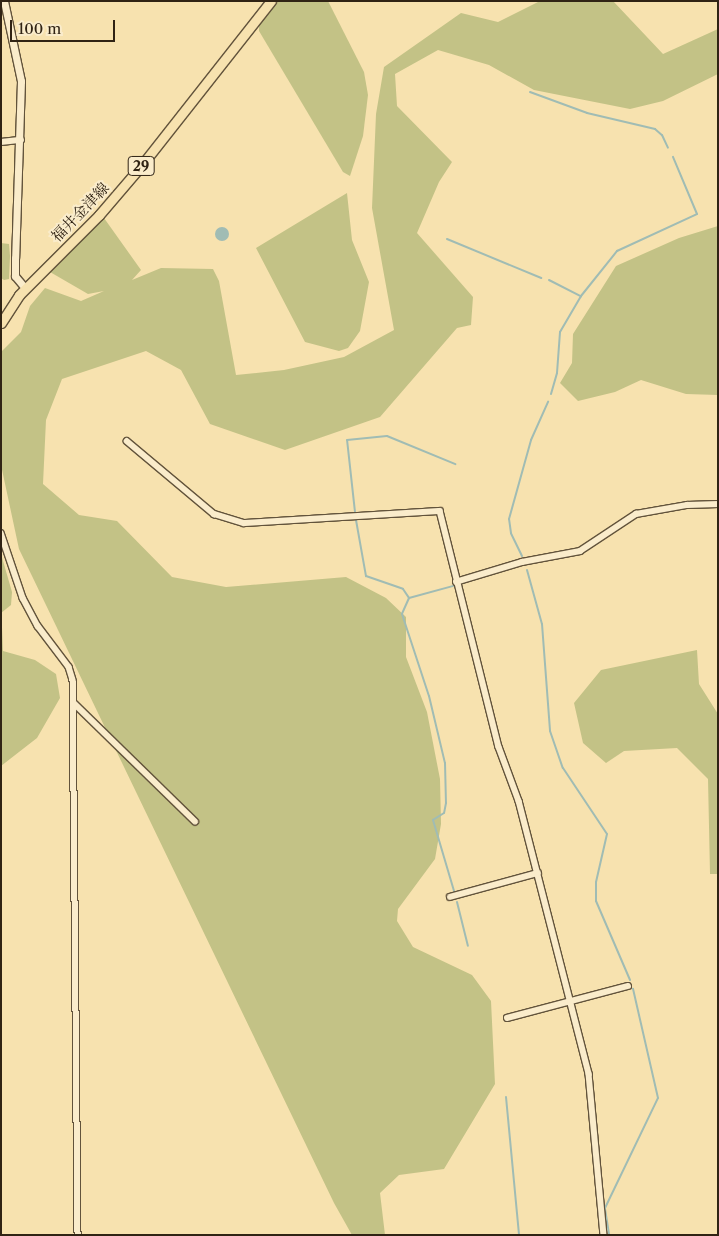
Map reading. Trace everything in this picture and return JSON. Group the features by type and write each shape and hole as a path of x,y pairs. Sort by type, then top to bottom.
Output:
{"main road":[{"name":"福井金津線","path":"1,323 25,288 125,185 271,1"}],"street":[{"path":"4,1 21,81 21,140 15,274 25,288"},
{"path":"1,142 21,140"},
{"path":"127,441 214,514 244,523 440,511 456,582 499,747 514,783 589,1074 604,1235"},
{"path":"456,582 522,562 580,552 636,514 687,505 718,504"},
{"path":"1,533 23,598 38,626 69,667 75,704 78,1235"},
{"path":"75,704 195,821"},
{"path":"450,897 538,873"},
{"path":"507,1018 628,986"}],"shaded area":[{"path":"278,1 328,1 364,72 368,95 363,136 350,176 343,172 259,31 259,25"},
{"path":"540,1 613,1 663,54 718,29 718,74 663,101 630,109 534,90 489,65 438,50 395,74 397,106 452,162 439,182 417,233 473,297 471,325 457,328 380,417 285,450 210,424 181,370 146,351 62,379 46,420 43,484 79,515 117,521 172,577 226,587 346,577 386,598 406,617 406,657 427,712 440,779 441,824 435,859 398,909 397,921 413,947 472,975 491,1001 495,1084 444,1169 399,1175 380,1193 385,1235 352,1235 334,1203 19,549 1,465 1,352 21,332 30,306 45,288 81,301 104,291 88,294 50,272 104,218 141,270 132,280 161,268 213,269 219,281 236,375 284,370 344,357 394,330 372,208 376,114 384,67 461,13 498,22"},
{"path":"347,193 352,240 369,282 360,331 348,348 339,351 305,342 256,248"},
{"path":"718,226 718,395 686,394 641,380 615,392 578,401 560,383 572,363 573,334 616,266 679,238"},
{"path":"1,243 9,244 10,256 9,279 4,280 1,278"},
{"path":"1,554 12,592 11,605 1,613"},
{"path":"2,627 3,651 35,660 56,674 60,698 37,738 1,766"},
{"path":"697,650 699,684 718,714 718,874 710,874 708,779 677,748 624,751 606,763 583,743 574,703 601,670"}],"water":[{"path":"219,227 225,227 229,234 225,241 219,241 215,237 215,231"}],"waterway":[{"path":"530,92 587,113 655,129 662,135 668,148"},
{"path":"549,280 581,296 617,251 697,214 673,157"},
{"path":"447,239 541,278"},
{"path":"551,394 557,373 560,332 581,296"},
{"path":"522,556 511,533 509,519 531,440 548,402"},
{"path":"355,512 347,440 387,436 455,464"},
{"path":"356,520 366,576 403,589 409,598 402,614 429,696 445,763 446,803 444,813 433,820 454,891"},
{"path":"527,570 542,624 550,731 563,768 607,834 596,882 596,901 630,980"},
{"path":"409,598 453,586"},
{"path":"457,902 468,946"},
{"path":"609,1234 605,1208 658,1098 633,989"},
{"path":"506,1097 519,1235"}]}
